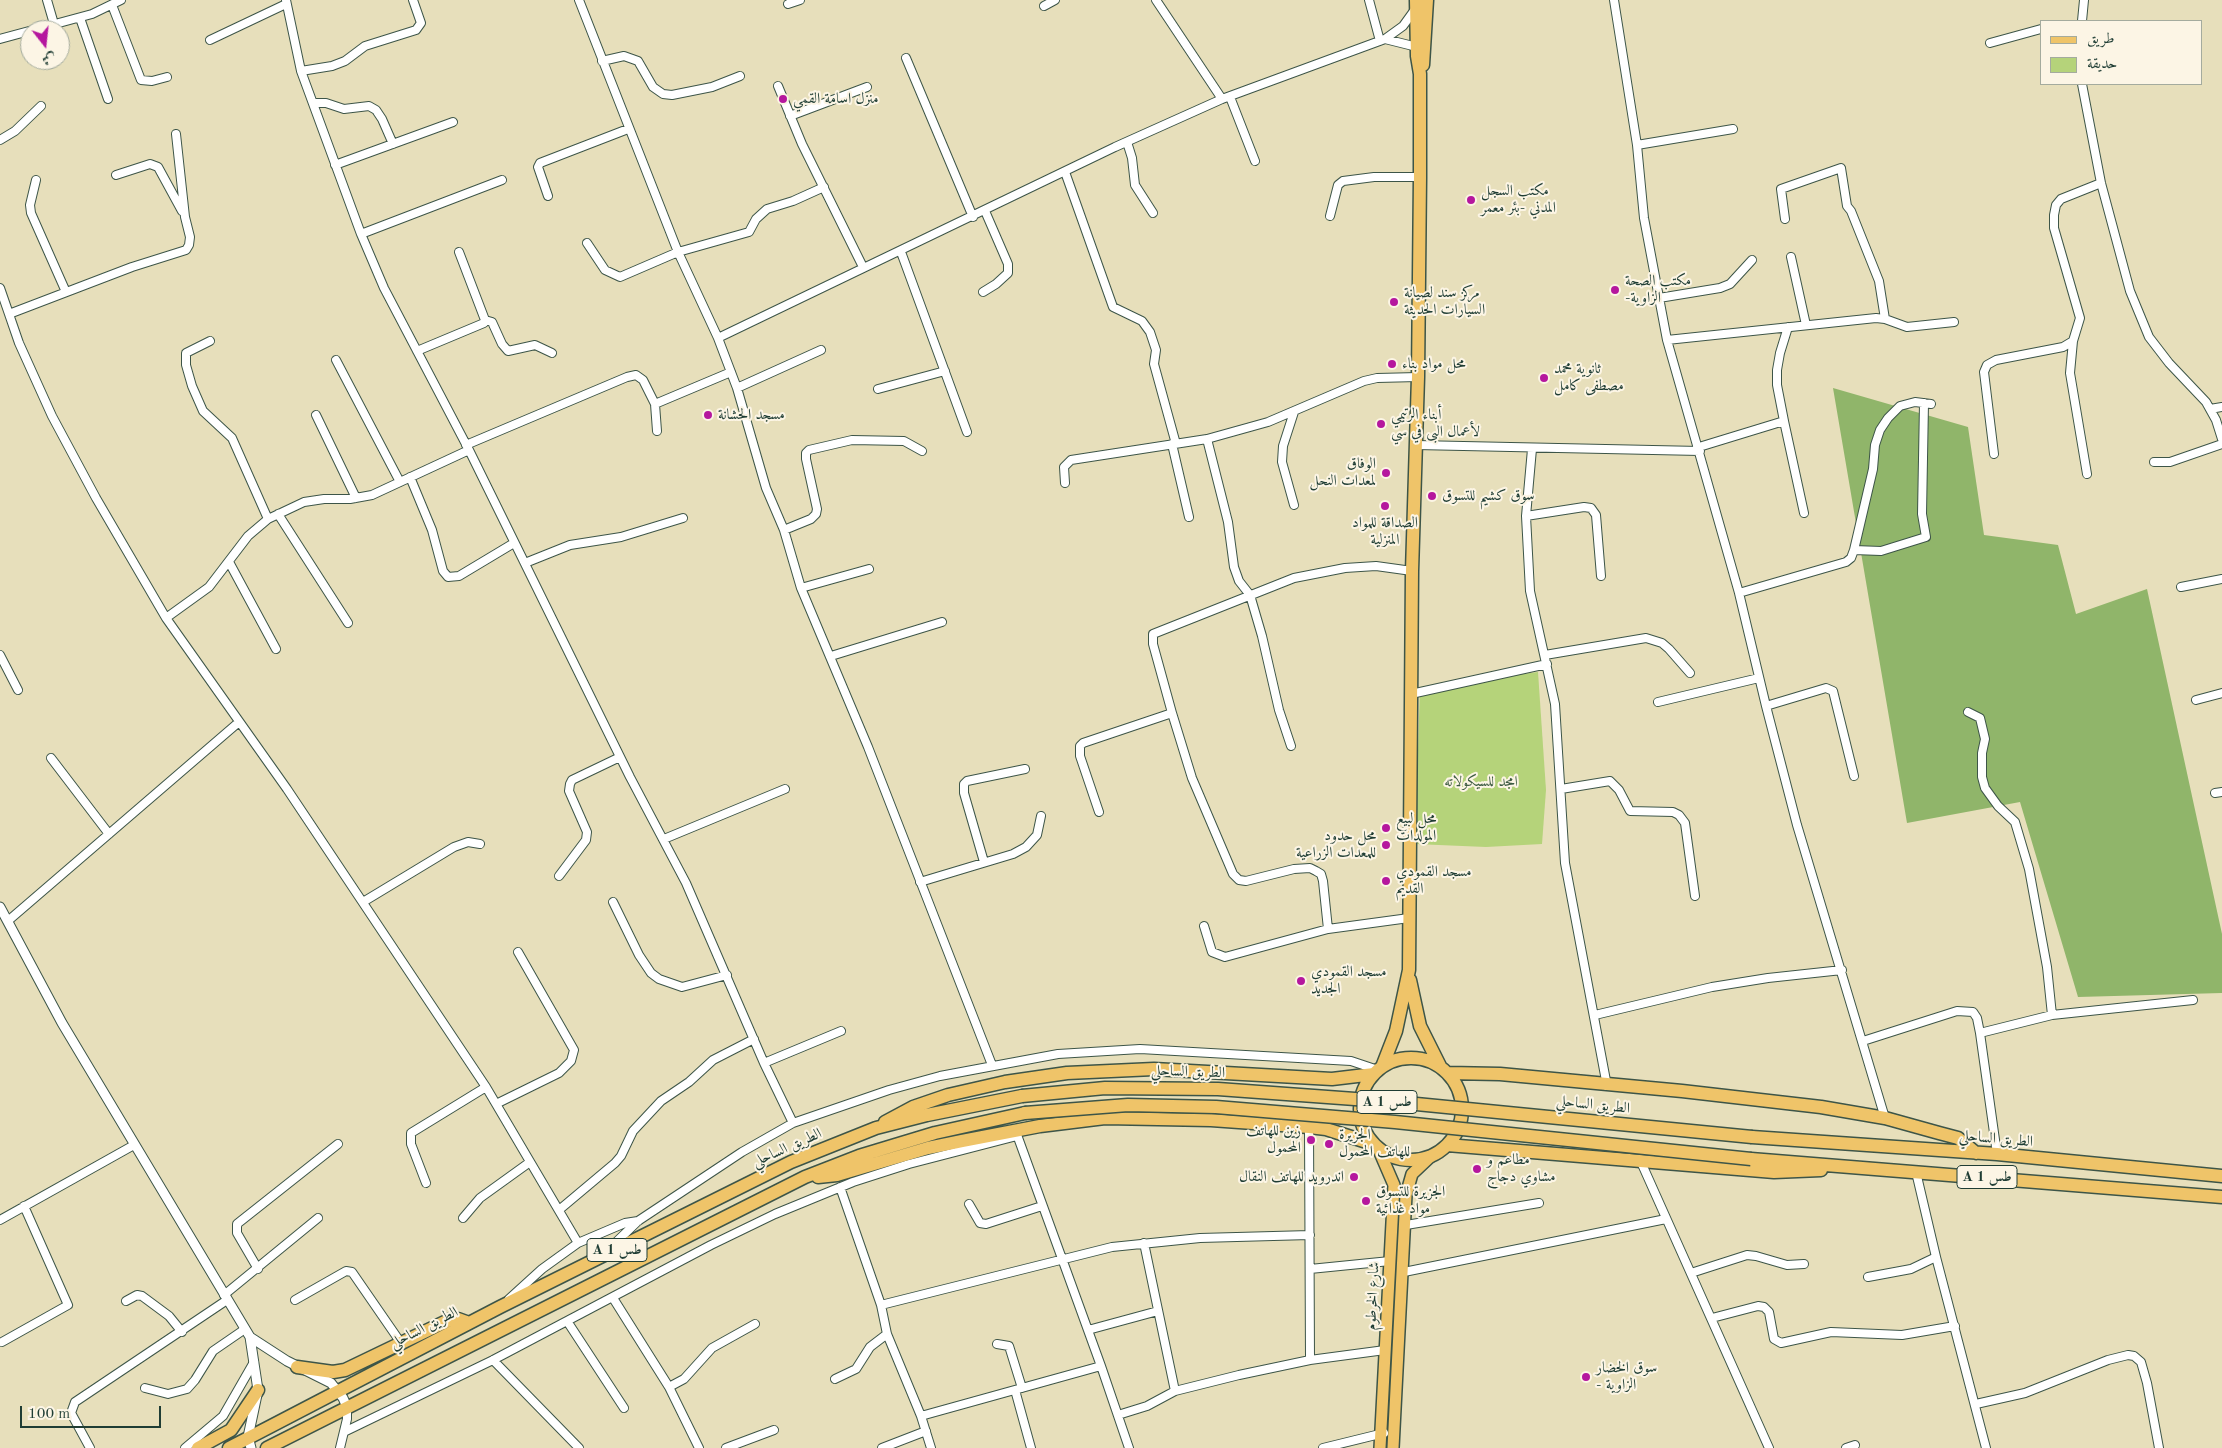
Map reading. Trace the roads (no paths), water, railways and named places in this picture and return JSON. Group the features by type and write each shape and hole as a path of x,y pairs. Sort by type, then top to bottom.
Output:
{"highway":[{"path":"806,1178 837,1175 928,1148 1073,1121 1136,1118 1211,1120 1326,1129 1376,1146 1403,1160 1417,1160 1430,1156 1447,1145 1461,1122 1461,1096 1420,1026 1409,970 1412,572 1418,377 1420,177 1420,74 1417,47 1420,2"},
{"path":"1420,2 1425,55 1420,74"},
{"path":"1376,1146 1366,1133 1360,1109 1362,1096 1378,1071 1396,1030 1409,970"},
{"path":"876,1128 913,1107 948,1095 1005,1082 1059,1074 1154,1069 1321,1079 1378,1071 1393,1062 1418,1059 1445,1071 1500,1074 1607,1086 1758,1099 1885,1118 1958,1138 1976,1153"},
{"name":"الطريق الساحلي","path":"229,1448 250,1443 338,1390 791,1162 876,1128 927,1115 1022,1096 1105,1088 1218,1089 1396,1102 1752,1137 1997,1154 2222,1176"},
{"name":"A 1 طس","path":"267,1448 806,1178 859,1156 935,1133 1025,1113 1128,1105 1216,1107 1395,1122 1751,1159 2222,1197"},
{"path":"1447,1145 1774,1172 1798,1172 1852,1167"},
{"path":"297,1367 334,1372 345,1370 449,1320 462,1320 469,1323"},
{"path":"198,1448 231,1430 258,1390"}],"main road":[{"name":"شارع الخرطوم","path":"1376,1146 1394,1185 1380,1448"},
{"name":"شارع الخرطوم","path":"1393,1448 1404,1272 1406,1195 1410,1179 1430,1156"}],"street":[{"path":"47,0 53,20"},
{"path":"70,20 80,18 121,0"},
{"path":"301,71 332,66 345,61 365,46 416,30 421,23 414,0"},
{"path":"579,0 628,129 678,252 718,338 737,388 766,488 784,530 801,588 830,656 992,1065"},
{"path":"788,4 800,0"},
{"path":"1044,6 1055,0"},
{"path":"1156,0 1222,99"},
{"path":"1369,0 1382,40"},
{"path":"1614,0 1636,145 1644,218 1668,340 1739,593 1797,825 1885,1118"},
{"path":"2082,20 2084,0"},
{"path":"210,40 286,2 301,71 361,234 384,288 467,448 620,757 686,883 764,1063 793,1123"},
{"path":"718,338 863,268 901,252 1127,142 1222,99 1382,40 1403,26 1420,2"},
{"path":"112,5 141,80 152,81 167,77"},
{"path":"80,18 108,98"},
{"path":"1990,43 2040,29"},
{"path":"0,39 20,33"},
{"path":"1382,40 1417,47"},
{"path":"602,61 624,56 638,61 654,87 663,94 672,95 712,87 740,76"},
{"path":"906,58 973,217"},
{"path":"2082,85 2101,183 2130,291 2149,337 2169,363 2210,409 2222,439"},
{"path":"778,86 790,116 863,268"},
{"path":"790,116 867,86"},
{"path":"1230,97 1255,161"},
{"path":"312,103 326,103 344,109 370,106 376,110 382,119 393,144"},
{"path":"0,140 14,131 41,106"},
{"path":"335,165 453,122"},
{"path":"548,196 538,167 540,163 628,129"},
{"path":"1636,145 1733,129"},
{"path":"9,314 186,250 190,237 185,215 176,134"},
{"path":"1127,142 1132,158 1135,185 1153,213"},
{"path":"116,174 150,164 158,167 185,215"},
{"path":"1785,219 1781,188 1842,168 1847,206 1852,211 1879,281 1885,318"},
{"path":"1065,172 1113,307 1142,321 1150,332 1156,350 1154,364 1174,444 1189,518"},
{"path":"1330,216 1338,185 1343,181 1374,177 1420,177"},
{"path":"36,180 30,206 31,214 66,292"},
{"path":"361,234 502,180"},
{"path":"2087,474 2070,373 2073,341 2080,318 2054,228 2055,210 2060,199 2101,183"},
{"path":"587,243 605,270 617,277 678,252 749,232 756,219 767,209 793,201 824,187"},
{"path":"983,292 1008,273 1008,264 985,211"},
{"path":"459,252 485,320"},
{"path":"901,252 967,432"},
{"path":"1791,257 1806,325"},
{"path":"1659,298 1720,288 1730,284 1752,260"},
{"path":"0,288 19,343 52,416 96,498 166,618 363,902 486,1087 578,1243"},
{"path":"1668,340 1885,318 1907,327 1954,322"},
{"path":"417,351 484,323 485,320"},
{"path":"485,320 492,322 502,344 508,350 535,344 552,353"},
{"path":"1788,327 1780,353 1777,385 1804,513"},
{"path":"210,341 186,353 186,365 192,386 204,411 232,438 268,519"},
{"path":"1994,454 1984,382 1984,372 1987,365 1996,360 2063,347 2073,341"},
{"path":"737,388 821,350"},
{"path":"336,360 400,482"},
{"path":"878,389 945,371"},
{"path":"655,404 731,372"},
{"path":"166,618 209,587 248,536 268,519 304,502 356,498 372,494 467,448 627,377 636,375 643,380 655,404 656,431"},
{"path":"1065,483 1064,467 1072,460 1104,453 1208,438 1294,412 1328,394 1364,381 1377,378 1418,377"},
{"path":"1739,593 1846,562 1854,550 1873,469 1875,445 1880,430 1888,418 1900,406 1915,402 1928,403 1922,514 1926,537 1881,551 1854,550"},
{"path":"2210,409 2222,406"},
{"path":"1294,412 1283,446 1282,462 1294,505"},
{"path":"316,415 356,498"},
{"path":"1416,446 1532,449 1700,449 1784,421"},
{"path":"1208,438 1228,522 1234,566 1240,582 1250,595 1262,636 1274,692 1291,746"},
{"path":"784,530 810,519 816,514 817,509 806,460 806,453 809,450 852,440 904,441 922,451"},
{"path":"2154,462 2170,462 2222,444"},
{"path":"1532,449 1526,516 1530,591 1555,704 1566,869 1607,1086"},
{"path":"410,477 432,530 443,571 448,578 459,576 514,543"},
{"path":"1526,516 1584,507 1591,508 1596,515 1601,576"},
{"path":"278,514 348,622"},
{"path":"524,564 570,545 621,536 683,518"},
{"path":"229,562 276,649"},
{"path":"1328,929 1323,881 1321,874 1316,871 1310,868 1294,869 1246,881 1239,880 1233,874 1192,778 1152,644 1153,634 1294,578 1345,568 1376,566 1412,572"},
{"path":"801,588 869,569"},
{"path":"2181,587 2222,579"},
{"path":"830,656 942,622"},
{"path":"1411,694 1546,659 1646,638 1662,643 1669,648 1690,673"},
{"path":"0,655 18,690"},
{"path":"1658,702 1759,678"},
{"path":"1766,706 1826,688 1833,691 1854,776"},
{"path":"2196,700 2222,693"},
{"path":"1968,712 1980,718 1985,739 1982,753 1982,777 1985,788 1998,806 2014,822 2029,869 2047,967 2052,1015"},
{"path":"1099,812 1080,756 1080,746 1083,742 1172,713"},
{"path":"9,920 239,722"},
{"path":"559,876 586,840 587,832 569,791 572,780 620,757"},
{"path":"51,758 109,834"},
{"path":"984,862 964,793 964,784 967,781 1026,769"},
{"path":"1561,789 1610,782 1619,790 1630,811 1673,812 1679,815 1685,823 1696,896"},
{"path":"664,839 785,789"},
{"path":"920,882 1013,854 1026,847 1037,835 1041,816"},
{"path":"363,902 454,848 468,842 480,844"},
{"path":"613,902 639,956 659,979 682,987 727,975"},
{"path":"0,907 9,920 62,1023 134,1145 168,1197 247,1333 258,1390 250,1443"},
{"path":"1204,926 1212,952 1225,957 1328,929 1409,918"},
{"path":"496,1104 559,1073 571,1061 574,1050 518,952"},
{"path":"1595,1015 1712,987 1768,978 1842,970"},
{"path":"1980,1033 2052,1015 2193,1000"},
{"path":"1863,1041 1957,1011 1973,1012 1977,1018 1980,1033 1997,1154"},
{"path":"764,1063 841,1031"},
{"path":"559,1210 621,1156 632,1131 661,1101 689,1082 713,1060 754,1039"},
{"path":"595,1262 638,1221 742,1152 793,1123 889,1090 992,1065 1058,1054 1140,1049 1351,1061 1378,1071"},
{"path":"426,1183 411,1144 411,1133 486,1087"},
{"path":"1309,1127 1310,1360"},
{"path":"344,1432 568,1322 735,1233 840,1188 926,1158 1016,1133 1063,1259 1129,1448"},
{"path":"258,1269 238,1233 237,1224 338,1144"},
{"path":"0,1220 134,1145"},
{"path":"463,1218 480,1198 530,1162"},
{"path":"1641,1162 1769,1448"},
{"path":"1916,1172 1936,1258 1976,1404 1986,1448"},
{"path":"840,1188 881,1305 887,1334 921,1416 931,1448"},
{"path":"1406,1225 1539,1203"},
{"path":"969,1204 980,1223 986,1224 1042,1206"},
{"path":"2,1342 68,1305 24,1206"},
{"path":"90,1448 71,1413 75,1402 182,1332 226,1298 318,1218"},
{"path":"1404,1272 1666,1219"},
{"path":"500,1307 542,1269 578,1243 625,1223 638,1221"},
{"path":"881,1305 1112,1247 1200,1238 1310,1235"},
{"path":"1144,1243 1175,1391"},
{"path":"1691,1273 1747,1256 1756,1256 1786,1265 1804,1264"},
{"path":"1868,1277 1911,1269 1936,1258"},
{"path":"1310,1270 1390,1262"},
{"path":"295,1300 346,1271 352,1272 401,1343"},
{"path":"126,1301 137,1295 142,1296 169,1316 182,1332"},
{"path":"613,1298 669,1387 699,1448"},
{"path":"1712,1318 1758,1306 1764,1307 1769,1312 1774,1339 1781,1343 1831,1332 1902,1335 1955,1326"},
{"path":"1088,1330 1158,1311"},
{"path":"568,1322 624,1408"},
{"path":"669,1387 684,1379 712,1348 756,1324"},
{"path":"247,1333 297,1367 331,1384 338,1390 347,1407 348,1420 340,1448"},
{"path":"145,1388 168,1394 186,1389 195,1380 213,1350 247,1333"},
{"path":"835,1379 856,1369 870,1347 887,1334"},
{"path":"997,1344 1009,1346 1031,1448"},
{"path":"1118,1415 1147,1406 1175,1391 1310,1360 1385,1350"},
{"path":"1976,1404 2024,1394 2108,1360 2128,1355 2134,1356 2141,1362 2147,1384 2158,1448"},
{"path":"493,1360 579,1448"},
{"path":"185,1448 224,1416 254,1362"},
{"path":"921,1416 1101,1366"},
{"path":"726,1448 774,1430"},
{"path":"882,1448 926,1431"},
{"path":"1323,1448 1380,1432 1394,1433"},
{"path":"1846,1448 1855,1445"}],"place":[{"name":"منزل اسامة القمي","path":"783,99"},
{"name":"مكتب السجل المدني -بئر معمر","path":"1471,200"},
{"name":"مكتب الصحة -الزاوية","path":"1615,290"},
{"name":"مركز سند لصيانة السيارات الحديثة","path":"1394,302"},
{"name":"محل مواد بناء","path":"1392,364"},
{"name":"ثانوية محمد مصطفى كامل","path":"1544,378"},
{"name":"مسجد الحشانة","path":"708,415"},
{"name":"أبناء الرتيمي لأعمال البى في سي","path":"1381,424"},
{"name":"الوفاق لمعدات النحل","path":"1386,473"},
{"name":"سوق كشيم للتسوق","path":"1432,496"},
{"name":"الصداقة للمواد المنزلية","path":"1385,506"},
{"name":"محل لبيع المولدات","path":"1386,828"},
{"name":"محل حدود للمعدات الزراعية","path":"1386,845"},
{"name":"مسجد القمودي القديم","path":"1386,881"},
{"name":"مسجد القمودي الجديد","path":"1301,981"},
{"name":"زين للهاتف المحمول","path":"1311,1140"},
{"name":"الجزيرة للهاتف المحمول","path":"1329,1144"},
{"name":"مطاعم و مشاوي دجاج","path":"1477,1169"},
{"name":"اندرويد للهاتف النقال","path":"1354,1177"},
{"name":"الجزيرة للتسوق مواد غذائية","path":"1366,1201"},
{"name":"سوق الخضار - الزاوية","path":"1586,1377"}],"park label":[{"name":"امجد للسيكولاته","path":"1481,782"}]}
